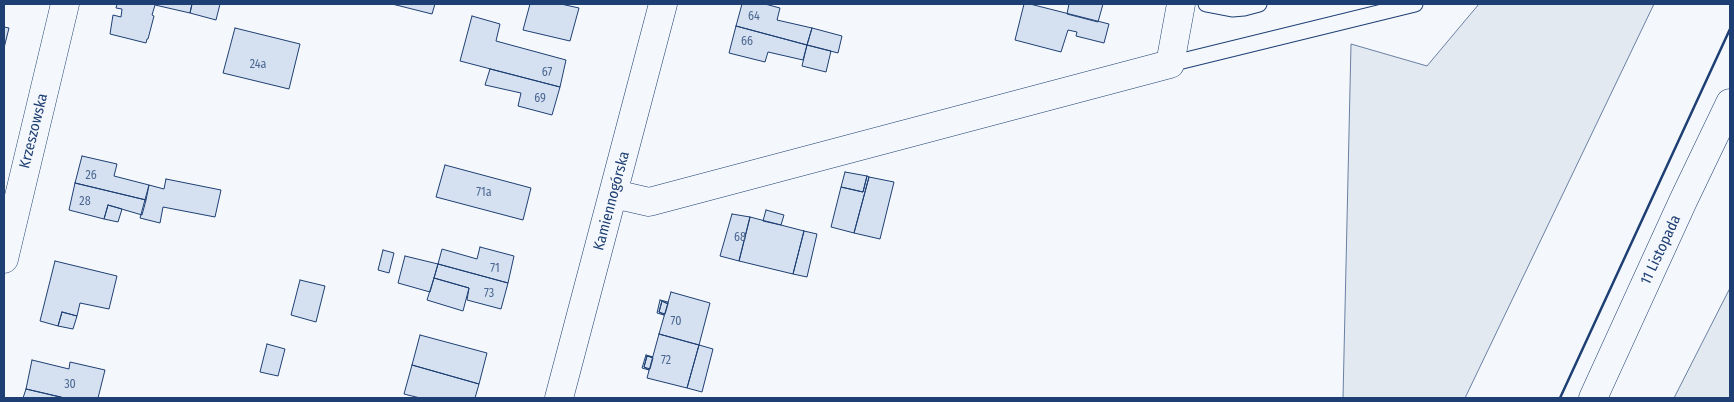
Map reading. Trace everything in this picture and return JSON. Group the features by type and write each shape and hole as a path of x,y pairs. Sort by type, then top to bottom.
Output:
{"street":[{"name":"Krzeszowska","path":"4,259 66,4"},
{"name":"Kamiennogórska","path":"559,398 663,4"},
{"path":"614,194 649,202 1170,64 1181,4"},
{"name":"11 Listopada","path":"1593,398 1730,102"}],"lane":[{"path":"1206,4 1232,9 1258,4"},
{"path":"1170,64 1415,4"}],"shaded area":[{"path":"1479,4 1654,4 1465,398 1343,398 1351,44 1427,66"},
{"path":"1730,288 1730,398 1674,398"}],"building":[{"path":"117,4 192,4 190,13 155,5 152,15 154,16 146,43 110,34 113,15 121,17 122,9 116,8"},
{"path":"192,4 220,4 216,20 190,13"},
{"path":"392,4 435,4 432,14"},
{"path":"530,4 561,4 579,8 570,41 523,30"},
{"path":"742,4 765,4 780,8 777,20 812,28 807,45 736,26"},
{"path":"1024,4 1109,24 1104,43 1076,36 1077,32 1068,30 1061,52 1015,40"},
{"path":"1069,4 1103,4 1098,22 1067,14"},
{"path":"472,16 500,24 496,41 566,60 560,87 460,61"},
{"path":"736,26 807,45 803,60 768,52 765,62 729,53"},
{"path":"4,27 9,28 4,48"},
{"path":"235,28 300,44 289,89 223,73"},
{"path":"812,28 842,36 838,53 807,45"},
{"path":"807,45 831,51 826,72 802,66"},
{"path":"490,69 560,87 552,115 518,106 521,93 485,85"},
{"path":"82,156 117,164 114,176 149,185 146,200 75,183"},
{"path":"445,165 531,188 523,220 436,197"},
{"path":"845,172 867,176 863,192 841,187"},
{"path":"867,176 869,177 854,233 831,227 841,187 863,192"},
{"path":"869,177 894,182 880,239 854,233"},
{"path":"166,179 221,190 215,217 163,207 160,223 140,218 149,185 164,189"},
{"path":"75,183 146,200 142,215 108,205 104,219 69,210"},
{"path":"108,205 122,209 118,222 104,219"},
{"path":"766,210 784,215 781,225 763,221"},
{"path":"732,214 750,217 739,261 720,256"},
{"path":"750,217 804,231 793,274 739,261"},
{"path":"804,231 817,234 807,277 793,274"},
{"path":"480,247 514,256 508,283 438,264 442,249 477,259"},
{"path":"383,250 394,253 389,273 378,270"},
{"path":"405,256 438,264 430,292 398,283"},
{"path":"55,261 117,276 109,309 80,303 77,316 62,312 58,326 40,321"},
{"path":"438,264 508,283 501,309 467,300 469,288 434,278"},
{"path":"434,278 469,288 463,311 427,300"},
{"path":"300,280 325,286 316,322 291,315"},
{"path":"671,292 710,303 699,345 659,334"},
{"path":"660,300 668,302 668,304 662,301 659,312 664,315 657,313"},
{"path":"662,301 668,304 665,314 659,312"},
{"path":"62,312 77,316 73,329 58,326"},
{"path":"659,334 699,345 687,388 647,378"},
{"path":"420,335 487,353 479,384 412,365"},
{"path":"267,344 285,349 278,376 260,372"},
{"path":"699,345 713,349 702,392 687,388"},
{"path":"646,355 653,357 647,356 644,367 649,370 642,368"},
{"path":"647,356 653,358 650,369 644,367"},
{"path":"32,360 69,369 70,362 105,370 98,398 64,398 26,389"},
{"path":"412,365 479,384 475,398 420,398 404,394"},
{"path":"26,389 61,397 64,398 23,398"}],"wall":[{"path":"1560,398 1730,29"}]}
